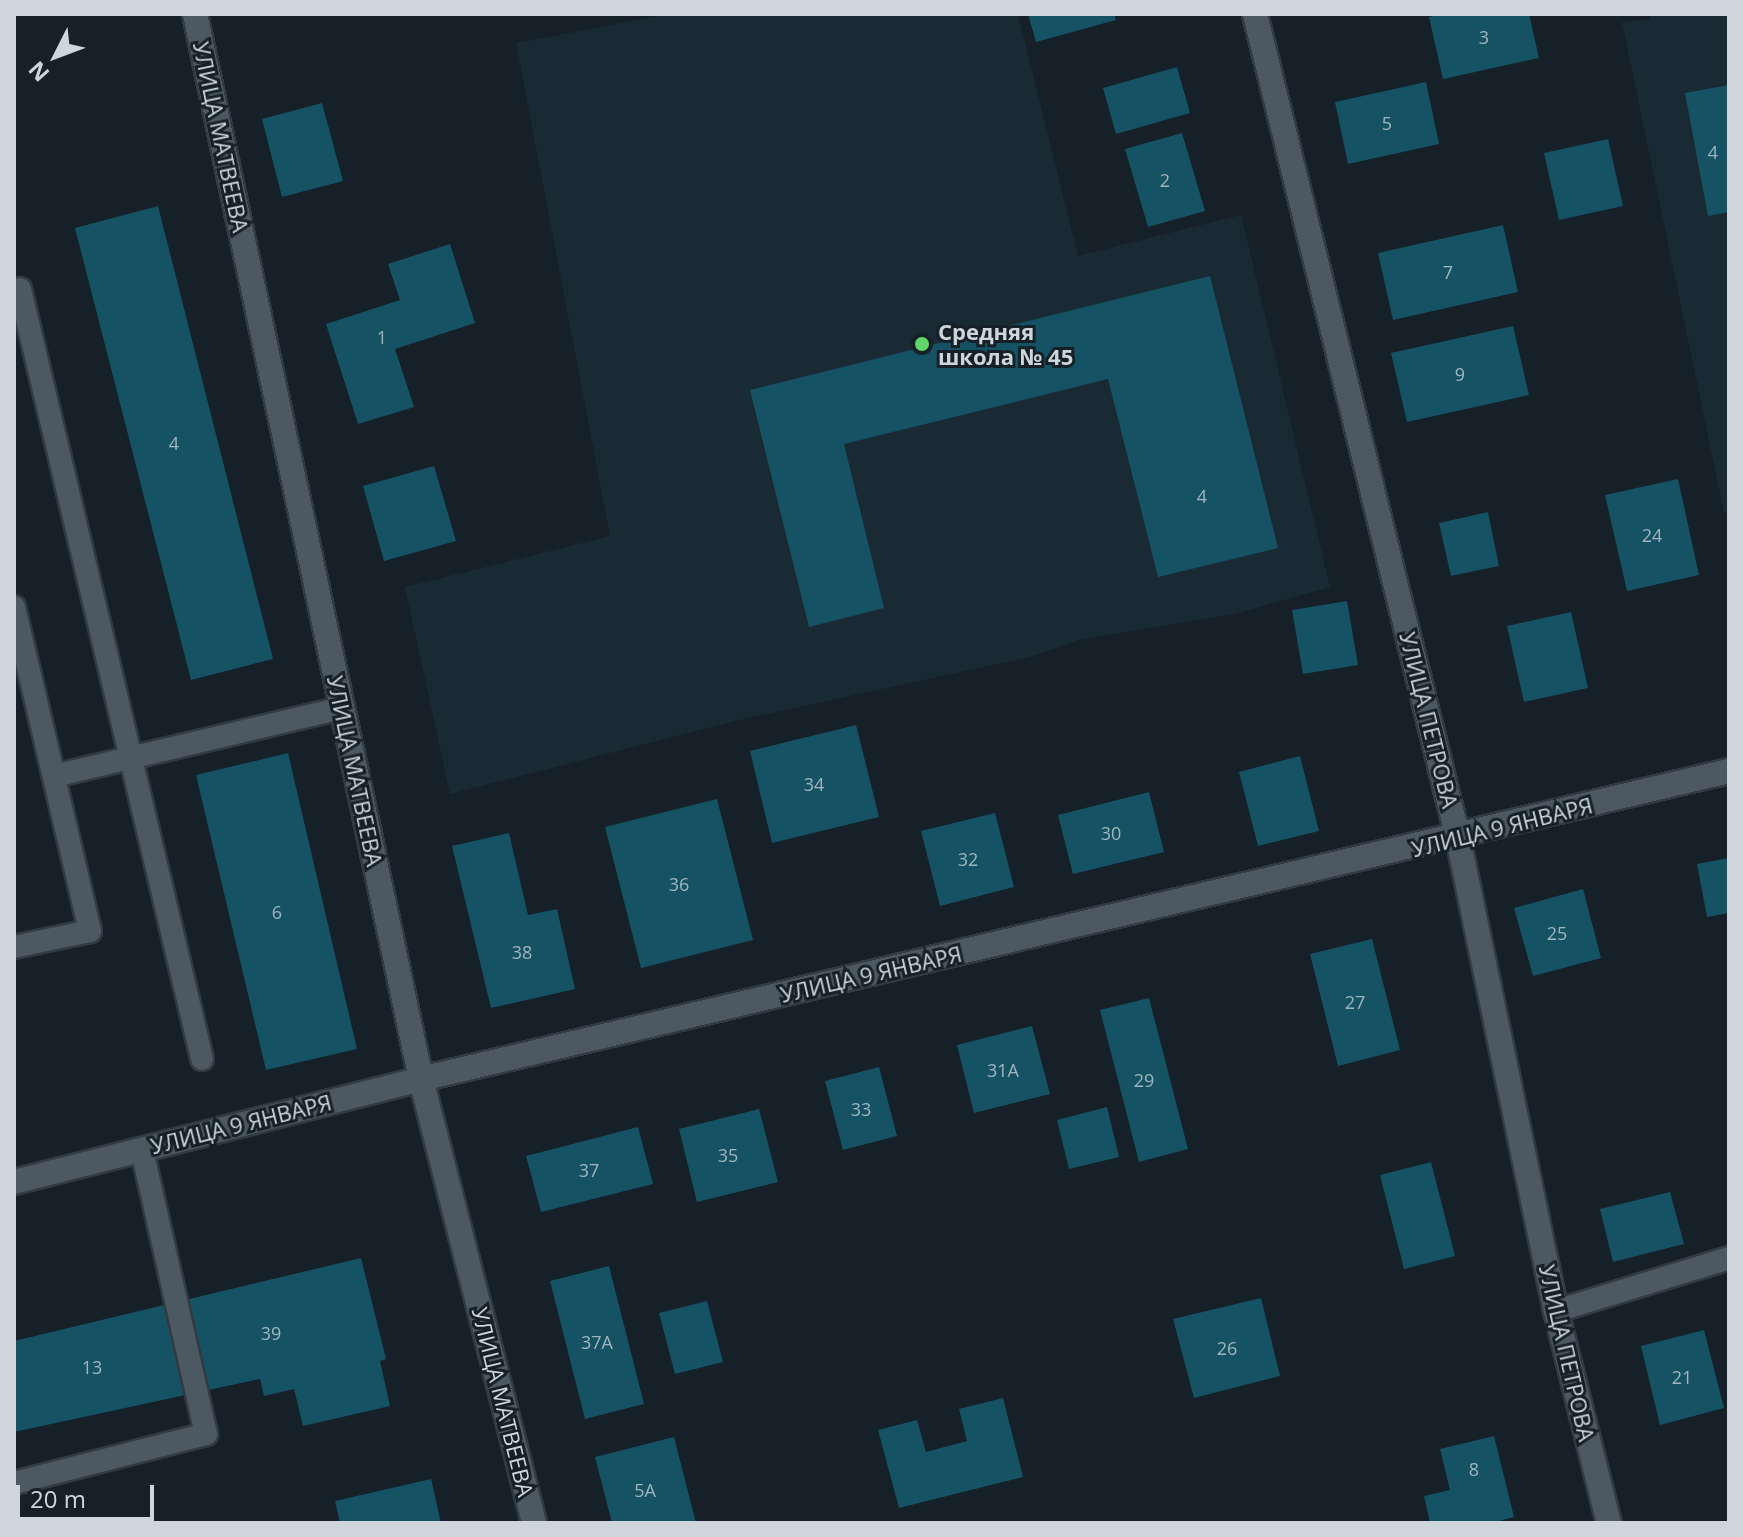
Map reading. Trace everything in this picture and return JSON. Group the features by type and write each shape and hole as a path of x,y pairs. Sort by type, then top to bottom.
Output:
{"street":[{"name":"УЛИЦА МАТВЕЕВА","path":"195,14 421,1079 534,1523"},
{"name":"УЛИЦА ПЕТРОВА","path":"1255,14 1458,838 1556,1311 1609,1523"},
{"name":"УЛИЦА 9 ЯНВАРЯ","path":"14,1182 421,1079 1458,838 1729,771"}],"lane":[{"path":"20,289 202,1059"},
{"path":"14,607 90,931 14,947"},
{"path":"54,776 342,708"},
{"path":"14,1483 206,1434 142,1149"},
{"path":"1556,1311 1729,1258"}],"shaded area":[{"name":"Средняя школа № 45","path":"669,14 1018,14 1078,256 1241,215 1330,587 1235,614 1078,640 1030,657 739,720 450,794 405,587 610,536 516,43"},
{"path":"1650,14 1729,14 1729,512 1724,513 1622,22 1650,19"}],"building":[{"path":"1028,14 1114,14 1116,20 1036,42"},
{"path":"1441,14 1529,14 1539,58 1443,79 1429,17"},
{"path":"1177,67 1190,113 1116,134 1103,88"},
{"path":"1426,82 1439,144 1348,164 1335,102"},
{"path":"1729,85 1729,212 1708,216 1685,93"},
{"path":"322,103 343,181 282,197 262,119"},
{"path":"1182,133 1205,211 1148,227 1125,149"},
{"path":"1608,139 1623,206 1559,220 1544,153"},
{"path":"158,206 273,659 191,680 75,228"},
{"path":"1503,225 1518,292 1393,320 1378,253"},
{"path":"450,244 475,323 395,349 414,407 358,424 326,324 400,300 388,264"},
{"path":"1210,276 1278,548 1158,577 1108,379 844,444 884,608 809,627 750,390"},
{"path":"1513,326 1529,395 1407,422 1391,353"},
{"path":"434,466 456,541 384,561 363,486"},
{"path":"1678,479 1699,575 1627,591 1605,495"},
{"path":"1488,512 1499,566 1451,576 1439,523"},
{"path":"1347,601 1358,665 1303,674 1292,610"},
{"path":"1571,612 1588,688 1524,702 1507,626"},
{"path":"856,725 879,817 772,843 750,751"},
{"path":"288,753 357,1049 266,1070 196,775"},
{"path":"1300,756 1319,831 1258,846 1239,772"},
{"path":"1149,792 1164,852 1073,874 1058,815"},
{"path":"717,799 753,940 641,968 605,827"},
{"path":"995,813 1014,887 940,906 921,831"},
{"path":"509,833 528,915 557,909 575,989 491,1008 452,846"},
{"path":"1729,858 1729,913 1707,917 1697,864"},
{"path":"1583,889 1601,958 1533,976 1514,908"},
{"path":"1372,939 1400,1050 1338,1066 1310,954"},
{"path":"1149,998 1188,1149 1139,1162 1100,1010"},
{"path":"1032,1026 1050,1094 974,1113 957,1045"},
{"path":"879,1067 897,1136 843,1150 825,1081"},
{"path":"1107,1107 1119,1157 1069,1169 1057,1120"},
{"path":"759,1109 778,1182 697,1202 679,1129"},
{"path":"638,1127 653,1184 541,1212 526,1156"},
{"path":"1431,1162 1455,1256 1404,1269 1380,1175"},
{"path":"1670,1192 1684,1244 1613,1262 1600,1209"},
{"path":"361,1258 386,1359 380,1361 390,1406 303,1426 294,1389 264,1396 260,1379 14,1432 14,1341"},
{"path":"609,1266 644,1404 585,1419 550,1281"},
{"path":"1261,1298 1280,1376 1194,1398 1173,1319"},
{"path":"707,1301 723,1362 675,1374 659,1313"},
{"path":"1704,1330 1724,1408 1660,1425 1641,1346"},
{"path":"1003,1398 1023,1477 899,1508 878,1430 917,1420 926,1452 967,1441 959,1409"},
{"path":"1494,1436 1514,1517 1492,1523 1430,1523 1424,1496 1450,1490 1440,1449"},
{"path":"674,1437 696,1523 612,1523 595,1457"},
{"path":"431,1479 441,1523 340,1523 335,1501"}],"place":[{"name":"Средняя школа № 45","path":"922,344"}]}
